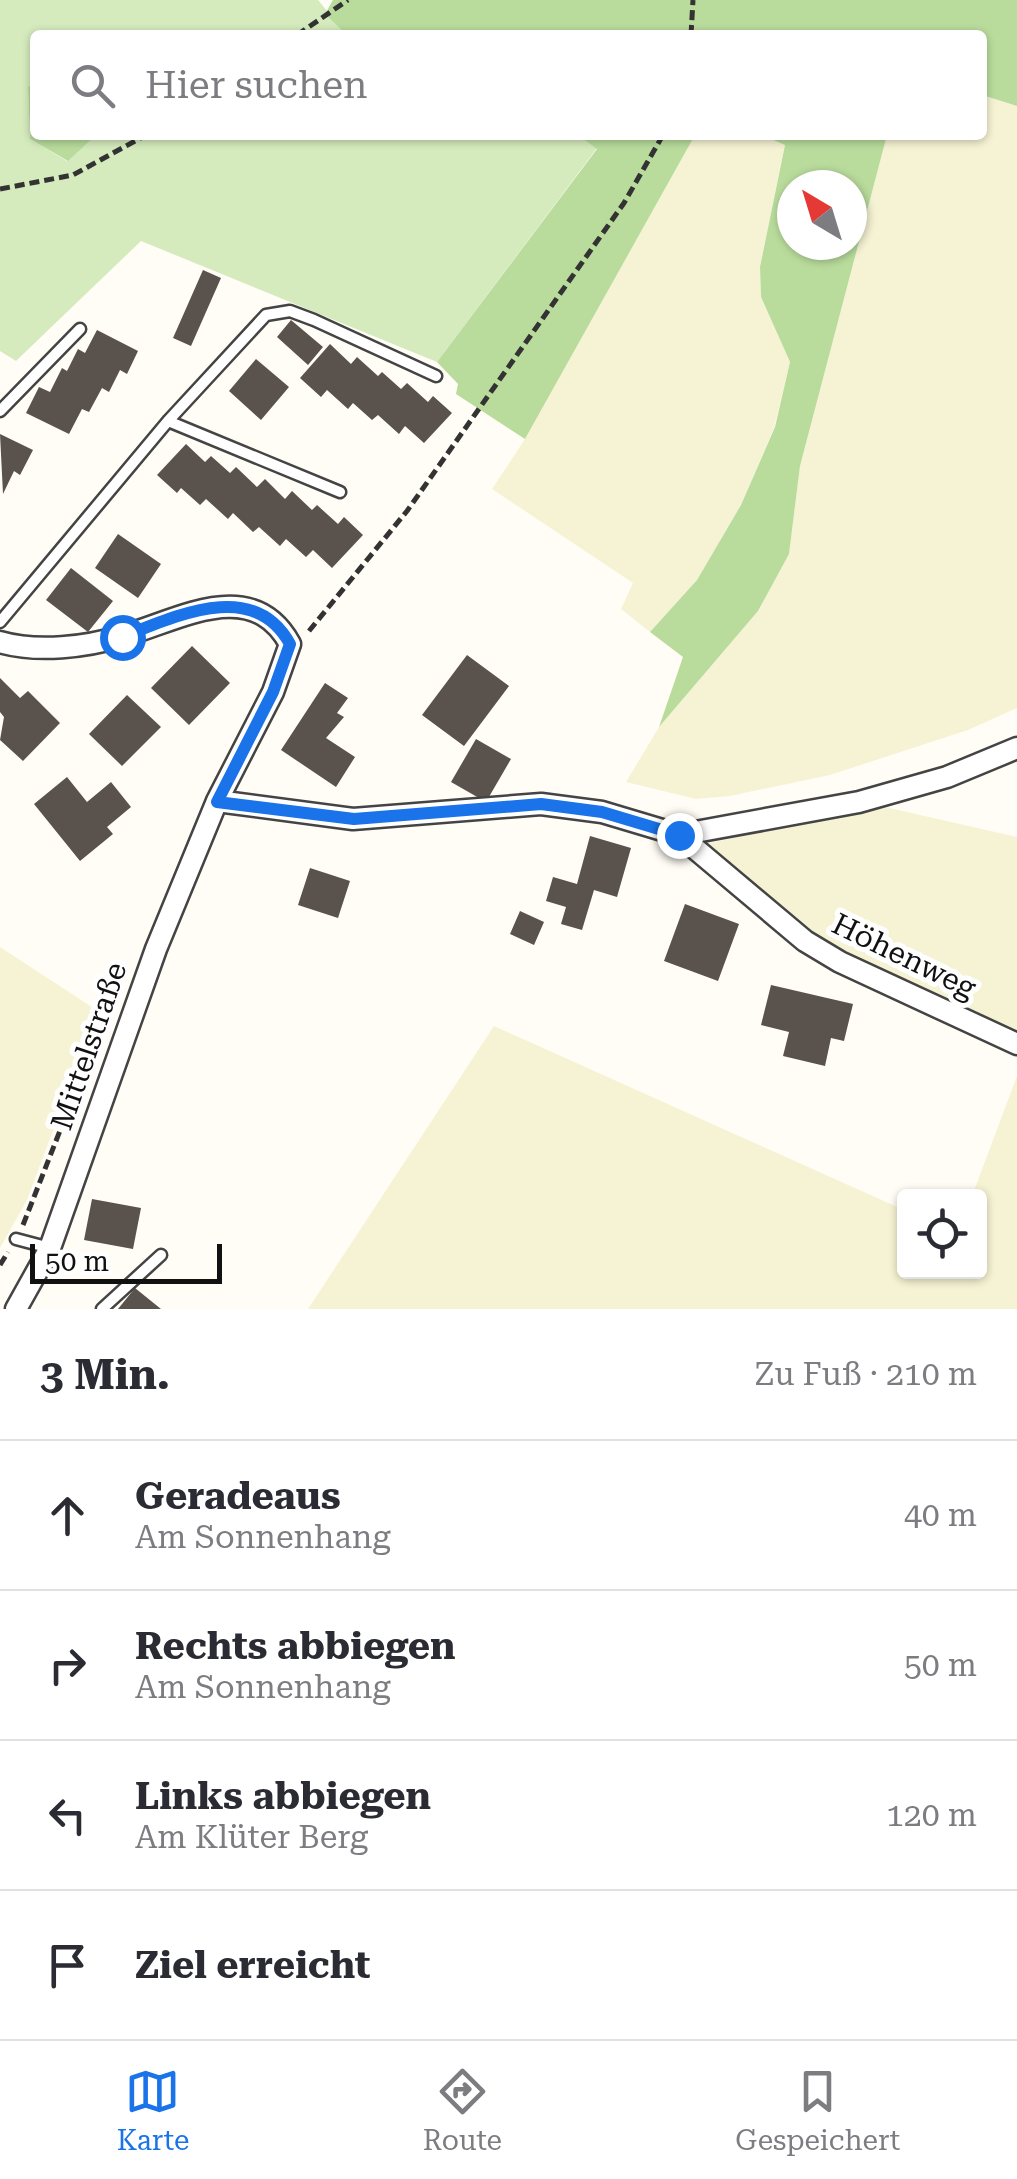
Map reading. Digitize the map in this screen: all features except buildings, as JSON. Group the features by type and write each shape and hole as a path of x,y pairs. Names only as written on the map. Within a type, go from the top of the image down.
{"street":[{"path":"0,642 47,648 122,637 210,607 245,607 279,624 290,644"},
{"name":"Mittelstraße","path":"16,1309 50,1248 156,949 217,802 273,692 290,644"},
{"path":"217,802 354,819 541,804 572,806 679,835 859,802 947,777 1017,748"},
{"name":"Höhenweg","path":"679,835 805,942 1017,1044"}],"lane":[{"path":"0,622 168,421 266,315 290,311 436,376"},
{"path":"0,411 80,329"},
{"path":"168,421 340,492"},
{"path":"16,1239 50,1248"},
{"path":"102,1309 162,1255"}],"path":[{"path":"304,30 348,0"},
{"path":"691,30 693,0"},
{"path":"0,189 73,175 137,140"},
{"path":"290,644 318,624 407,511 624,203 660,140"},
{"path":"0,1265 16,1239 118,985"}],"shaded area":[{"path":"987,97 1017,106 1017,708 968,730 830,775 730,796 696,799 626,782 659,727 758,611 789,554 800,466 854,260 867,260 867,211 886,140 987,140"},
{"path":"692,140 775,140 785,144 760,267 761,297 790,362 774,428 741,505 697,580 650,632 621,609 633,583 492,489 525,439"},
{"path":"885,807 1017,837 1017,1035 831,949 796,925 704,844"},
{"path":"0,947 98,1011 27,1200 0,1248"},
{"path":"494,1026 897,1207 897,1279 987,1279 987,1189 975,1189 1017,1076 1017,1309 308,1309"}],"green space":[{"path":"0,0 318,0 343,30 30,30 30,140 67,161 90,140 585,140 597,148 437,362 141,241 16,361 0,351"},
{"path":"333,0 1017,0 1017,106 987,97 987,30 342,30 325,14"},
{"path":"32,140 91,140 68,161"},
{"path":"585,140 692,140 525,439 456,394 458,384 437,362 597,149"},
{"path":"774,140 886,140 867,211 867,170 780,170 785,145"},
{"path":"777,184 777,260 854,260 800,466 789,554 758,611 659,727 683,657 650,632 697,580 741,505 775,427 790,362 761,297 760,267"}],"route":[{"path":"122,637 210,607 245,607 279,624 290,644 273,692 217,802 354,819 541,804 572,806 679,835"}]}
